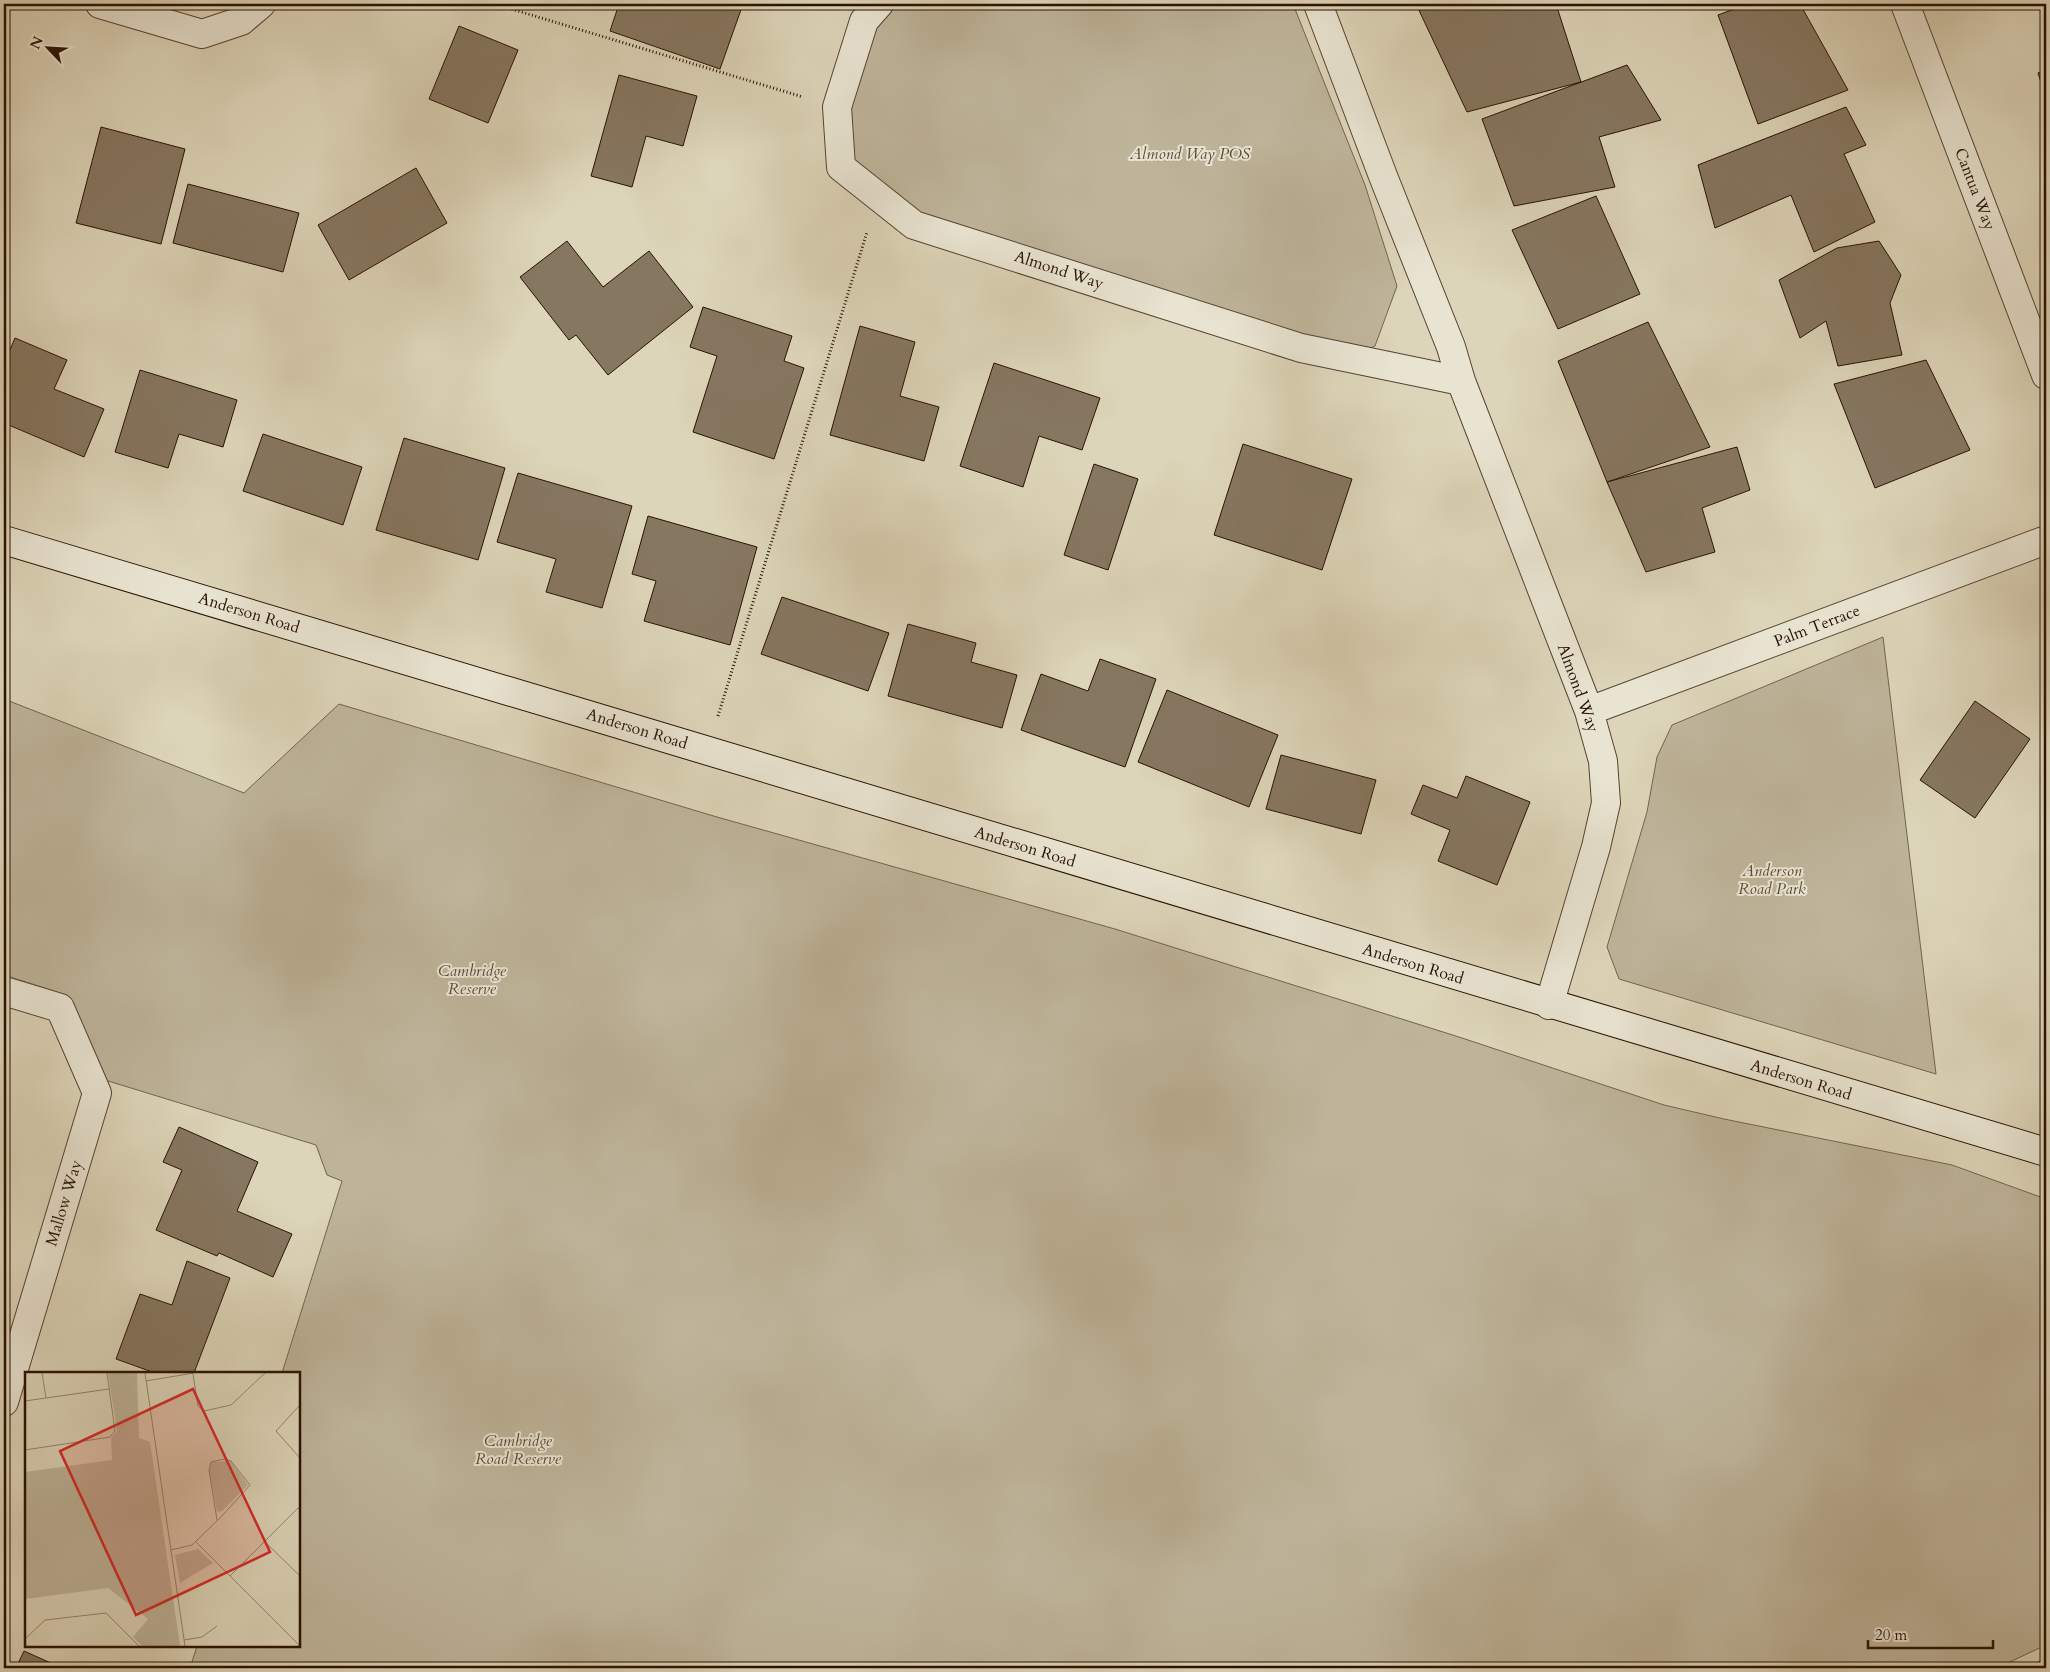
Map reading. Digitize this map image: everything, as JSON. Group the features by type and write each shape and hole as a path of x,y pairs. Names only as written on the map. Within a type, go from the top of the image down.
{"street":[{"path":"100,4 202,34 241,21 261,4"},
{"name":"Almond Way","path":"879,4 864,21 837,107 841,167 914,224 1301,348 1461,381"},
{"name":"Almond Way","path":"1318,4 1383,176 1451,347 1461,381 1588,711 1603,761 1606,803 1596,847 1549,1005"},
{"name":"Cantua Way","path":"1905,4 2046,375"},
{"name":"Anderson Road","path":"4,540 482,682 1549,1005 2046,1152"},
{"name":"Palm Terrace","path":"1588,711 2046,540"},
{"name":"Mallow Way","path":"4,991 60,1008 98,1093 4,1402"}],"path":[{"path":"495,4 837,107"},
{"path":"716,720 878,196"}],"green space":[{"name":"Almond Way POS","path":"879,4 1293,4 1365,185 1397,286 1375,346 1348,358 914,225 841,167 864,21"},
{"name":"Anderson Road Park","path":"1883,637 1936,1074 1619,979 1607,947 1647,812 1657,757 1672,725"},
{"name":"Cambridge Reserve","path":"4,699 244,793 339,704 717,817 1115,929 1459,1037 1664,1105 1952,1165 2046,1199 2046,1645 1997,1668 190,1668 197,1647 300,1647 300,1372 282,1372 342,1181 327,1175 316,1145 105,1080 67,995 4,975"}],"building":[{"path":"619,4 743,4 720,69 610,31"},
{"path":"1416,4 1556,4 1581,82 1467,112"},
{"path":"1748,4 1800,4 1848,90 1758,124 1718,15"},
{"path":"459,26 518,50 488,123 429,99"},
{"path":"1627,65 1661,120 1599,137 1615,187 1514,206 1482,119"},
{"path":"2046,70 2046,99 2038,73"},
{"path":"619,75 697,96 683,146 646,136 632,187 591,176"},
{"path":"1846,107 1866,145 1844,154 1875,222 1814,252 1791,195 1715,228 1698,165"},
{"path":"101,127 185,149 161,244 76,223"},
{"path":"416,168 447,223 349,280 318,225"},
{"path":"188,184 299,213 283,272 173,243"},
{"path":"1596,196 1640,294 1558,329 1512,230"},
{"path":"567,241 603,287 649,251 693,307 608,375 576,335 569,340 520,277"},
{"path":"1879,241 1901,275 1890,303 1902,355 1838,366 1826,321 1800,338 1779,280 1837,248"},
{"path":"703,307 792,336 784,361 804,368 774,459 693,432 717,356 690,347"},
{"path":"1648,322 1710,447 1607,482 1558,361"},
{"path":"860,326 915,342 900,396 939,407 924,461 830,435"},
{"path":"15,338 67,360 54,389 104,409 84,457 4,423 4,364"},
{"path":"1926,360 1970,450 1875,488 1834,384"},
{"path":"994,363 1100,398 1082,450 1039,436 1023,487 960,466"},
{"path":"140,370 237,400 223,447 179,434 168,468 115,452"},
{"path":"263,434 362,467 343,525 243,491"},
{"path":"404,438 505,468 478,560 376,530"},
{"path":"1243,444 1352,479 1322,570 1214,535"},
{"path":"1737,447 1750,490 1702,508 1715,552 1646,572 1607,482"},
{"path":"1094,464 1138,479 1108,570 1064,555"},
{"path":"518,473 632,506 602,608 546,592 556,559 497,542"},
{"path":"648,516 757,547 730,645 644,621 656,581 632,574"},
{"path":"782,597 889,633 868,691 761,654"},
{"path":"908,624 976,643 971,662 1017,675 1002,728 888,696"},
{"path":"1100,659 1156,679 1125,767 1021,730 1041,674 1088,691"},
{"path":"1167,690 1278,735 1249,807 1138,762"},
{"path":"1975,701 2030,739 1975,818 1920,780"},
{"path":"1281,755 1376,780 1361,834 1266,809"},
{"path":"1466,776 1530,802 1497,885 1438,861 1450,830 1411,814 1423,785 1457,798"},
{"path":"179,1127 258,1162 237,1211 292,1234 273,1277 219,1253 217,1256 156,1230 182,1170 163,1162"},
{"path":"187,1261 230,1278 194,1372 152,1372 116,1359 140,1294 172,1305"},
{"path":"24,1651 62,1668 16,1668"},
{"path":"2043,1660 2046,1668 2026,1668"}],"park label":[{"name":"Cambridge Road Reserve","path":"518,1450"}]}
